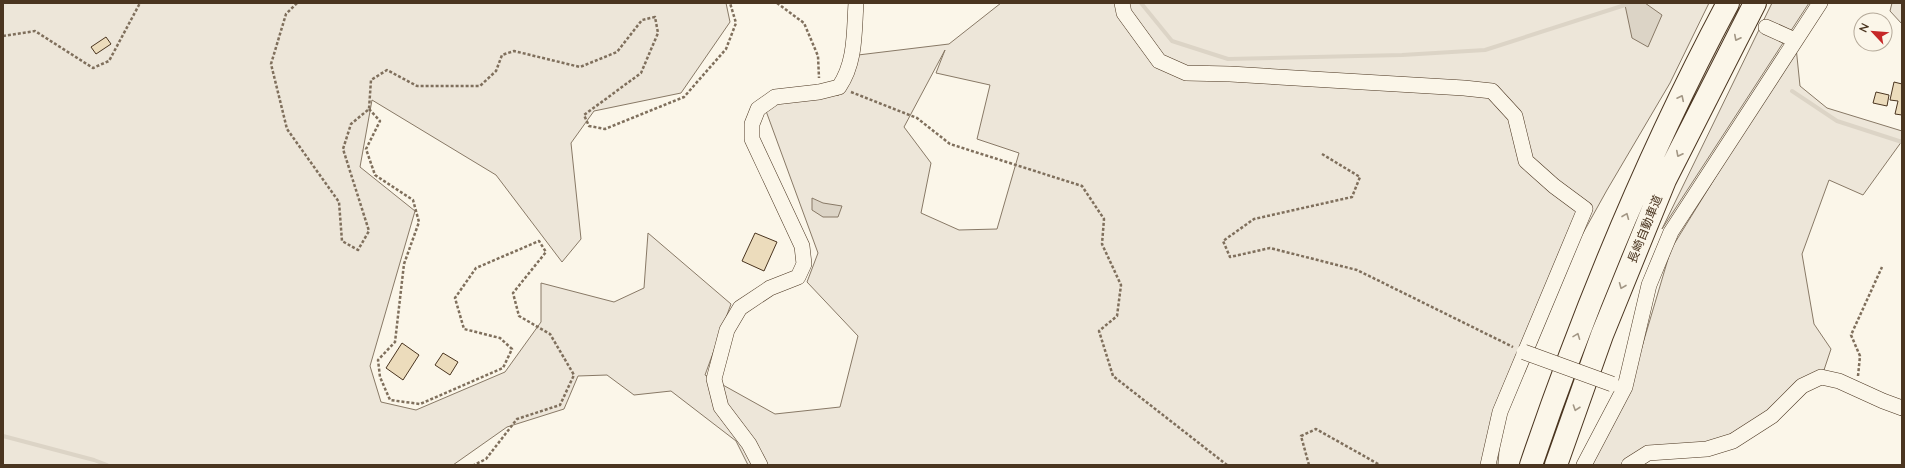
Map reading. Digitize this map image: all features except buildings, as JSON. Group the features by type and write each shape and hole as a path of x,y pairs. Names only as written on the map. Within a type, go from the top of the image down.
{"highway":[{"name":"長崎自動車道","path":"1531,465 1558,387 1640,182 1728,3"},
{"name":"長崎自動車道","path":"1556,465 1602,335 1665,180 1755,3"}],"street":[{"path":"760,465 748,444 721,406 714,379 727,330 740,308 770,288 798,277 804,264 802,246 752,140 752,124 758,109 775,97 819,92 839,87 846,77 852,58 856,3"},
{"path":"1122,3 1124,12 1159,61 1186,73 1230,74 1464,88 1492,92 1515,116 1526,161 1554,186 1585,209 1500,412 1488,465"},
{"path":"1584,465 1618,385 1649,285 1671,232 1820,3"},
{"path":"1766,27 1795,40"},
{"path":"1524,352 1618,385"},
{"path":"1629,465 1648,453 1707,449 1733,440 1772,416 1802,386 1821,377 1839,381 1902,408"}],"path":[{"path":"3,36 35,31 93,68 109,61 140,3"},
{"path":"298,3 286,14 271,64 287,128 339,202 342,241 358,250 369,231 343,149 351,124 369,109 371,80 387,70 417,86 480,86 496,71 502,55 514,51 580,67 617,52 642,20 656,16 658,33 641,73 584,115 589,126 605,129 684,97 726,49 736,23 730,3"},
{"path":"777,3 804,23 818,56 819,92"},
{"path":"839,87 917,118 950,144 1082,186 1104,219 1102,244 1121,285 1117,316 1099,331 1113,376 1227,465"},
{"path":"369,109 380,121 366,149 376,175 413,200 419,222 404,264 395,342 378,360 380,377 390,400 420,404 503,368 512,349 500,338 464,329 455,298 476,268 539,241 546,252 513,293 519,316 550,334 574,375 560,405 517,419 486,459 474,465"},
{"path":"1322,154 1360,177 1352,197 1254,219 1223,241 1230,257 1270,248 1357,270 1524,352"},
{"path":"1856,388 1860,356 1851,335 1882,267"},
{"path":"1309,465 1301,436 1316,430 1380,465"}],"shaded area":[{"path":"3,3 726,3 730,22 681,93 594,111 571,143 581,239 562,262 496,175 372,100 360,167 415,211 370,366 381,402 416,410 505,372 541,322 541,283 614,302 644,288 648,233 731,304 705,375 775,414 840,407 858,336 807,282 818,253 762,100 839,95 858,55 949,44 1001,3 1709,3 1670,83 1607,190 1518,350 1502,406 1498,465 748,465 736,441 671,391 634,395 607,375 578,376 564,409 507,427 453,465 3,465","holes":["945,50 936,73 990,85 977,139 1019,153 997,229 959,230 921,213 931,163 904,127"]},
{"path":"1627,3 1645,3 1662,15 1648,47 1632,38 1625,5"},
{"path":"1772,3 1809,3 1662,229"},
{"path":"1892,3 1902,3 1902,24 1893,14 1893,12 1890,11"},
{"path":"1796,47 1800,86 1827,108 1902,131 1902,141 1863,195 1829,180 1802,254 1814,324 1831,349 1823,373 1767,415 1709,445 1651,457 1640,465 1592,465 1630,387 1671,249"},
{"path":"812,198 823,203 842,206 838,217 823,217 812,210"}],"waterway":[{"path":"1141,3 1172,41 1228,59 1402,55 1485,50 1625,5"},
{"path":"1792,91 1837,121 1902,142"},
{"path":"3,436 94,460 107,465"}]}
